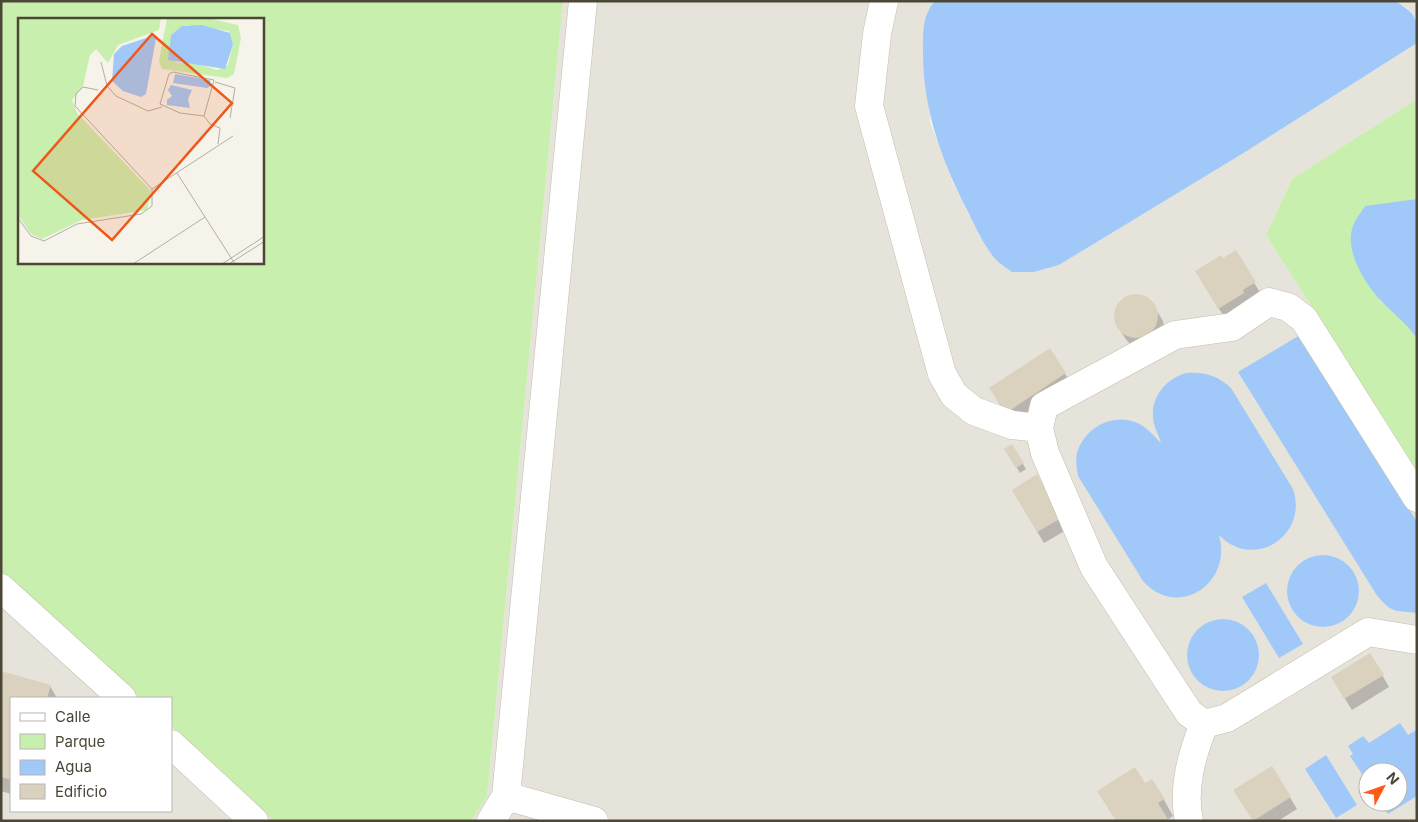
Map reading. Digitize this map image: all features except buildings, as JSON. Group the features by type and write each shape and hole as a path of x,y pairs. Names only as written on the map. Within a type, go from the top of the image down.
{"street":[{"path":"491,821 506,796 583,1"},
{"path":"884,1 877,34 868,106 942,374 954,395 974,411 1012,425 1039,428"},
{"path":"1204,724 1189,713 1094,567 1045,453 1039,428 1044,406 1175,335 1232,327 1269,302 1288,307 1304,319 1417,498"},
{"path":"1,588 121,697"},
{"path":"1204,724 1227,718 1368,632 1417,640"},
{"path":"1188,821 1185,804 1193,752 1204,724"},
{"path":"172,745 254,821"},
{"path":"506,796 594,821"}],"shaded area":[{"path":"563,1 935,1 932,4 930,122 953,183 980,237 1034,272 1059,265 1242,154 1417,43 1417,99 1292,179 1266,235 1417,471 1417,821 471,821 487,797"},
{"path":"1396,1 1417,1 1417,20 1408,9"},
{"path":"1,571 139,697 10,697 10,812 172,812 172,727 274,821 1,821"}],"green space":[{"path":"1,1 563,1 487,797 471,821 274,821 172,727 172,697 139,697 1,571"},
{"path":"1417,99 1417,199 1402,202 1379,300 1406,324 1417,339 1417,471 1266,235 1292,179"}],"water":[{"path":"935,1 1395,1 1408,10 1415,18 1417,43 1242,154 1059,265 1034,272 1012,272 994,258 981,238 948,170 934,130 923,69 923,42 926,17"},
{"path":"1417,199 1417,339 1404,323 1380,300 1362,275 1353,255 1351,235 1354,223 1365,206"},
{"path":"1300,335 1417,522 1417,613 1394,610 1386,605 1376,594 1238,372"},
{"path":"1187,373 1200,373 1211,376 1221,380 1231,388 1293,489 1296,506 1293,521 1286,534 1275,543 1262,549 1247,550 1233,545 1219,535 1221,553 1218,568 1210,581 1199,591 1186,597 1171,597 1157,592 1143,581 1078,476 1076,459 1080,444 1092,430 1099,425 1116,420 1135,422 1143,426 1161,443 1153,420 1155,402 1167,383"},
{"path":"1323,555 1337,558 1349,565 1356,577 1359,591 1356,605 1349,617 1337,624 1323,627 1309,624 1297,617 1290,605 1287,591 1290,577 1297,565 1309,558"},
{"path":"1266,583 1303,644 1279,658 1242,597"},
{"path":"1223,619 1237,622 1249,629 1256,641 1259,655 1256,669 1249,681 1237,688 1223,691 1209,688 1197,681 1190,669 1187,655 1190,641 1197,629 1209,622"},
{"path":"1400,723 1408,735 1417,731 1417,796 1408,802 1408,762 1358,762 1358,768 1350,756 1353,754 1348,746 1363,736 1369,743"},
{"path":"1326,755 1357,805 1336,818 1305,769"}]}
